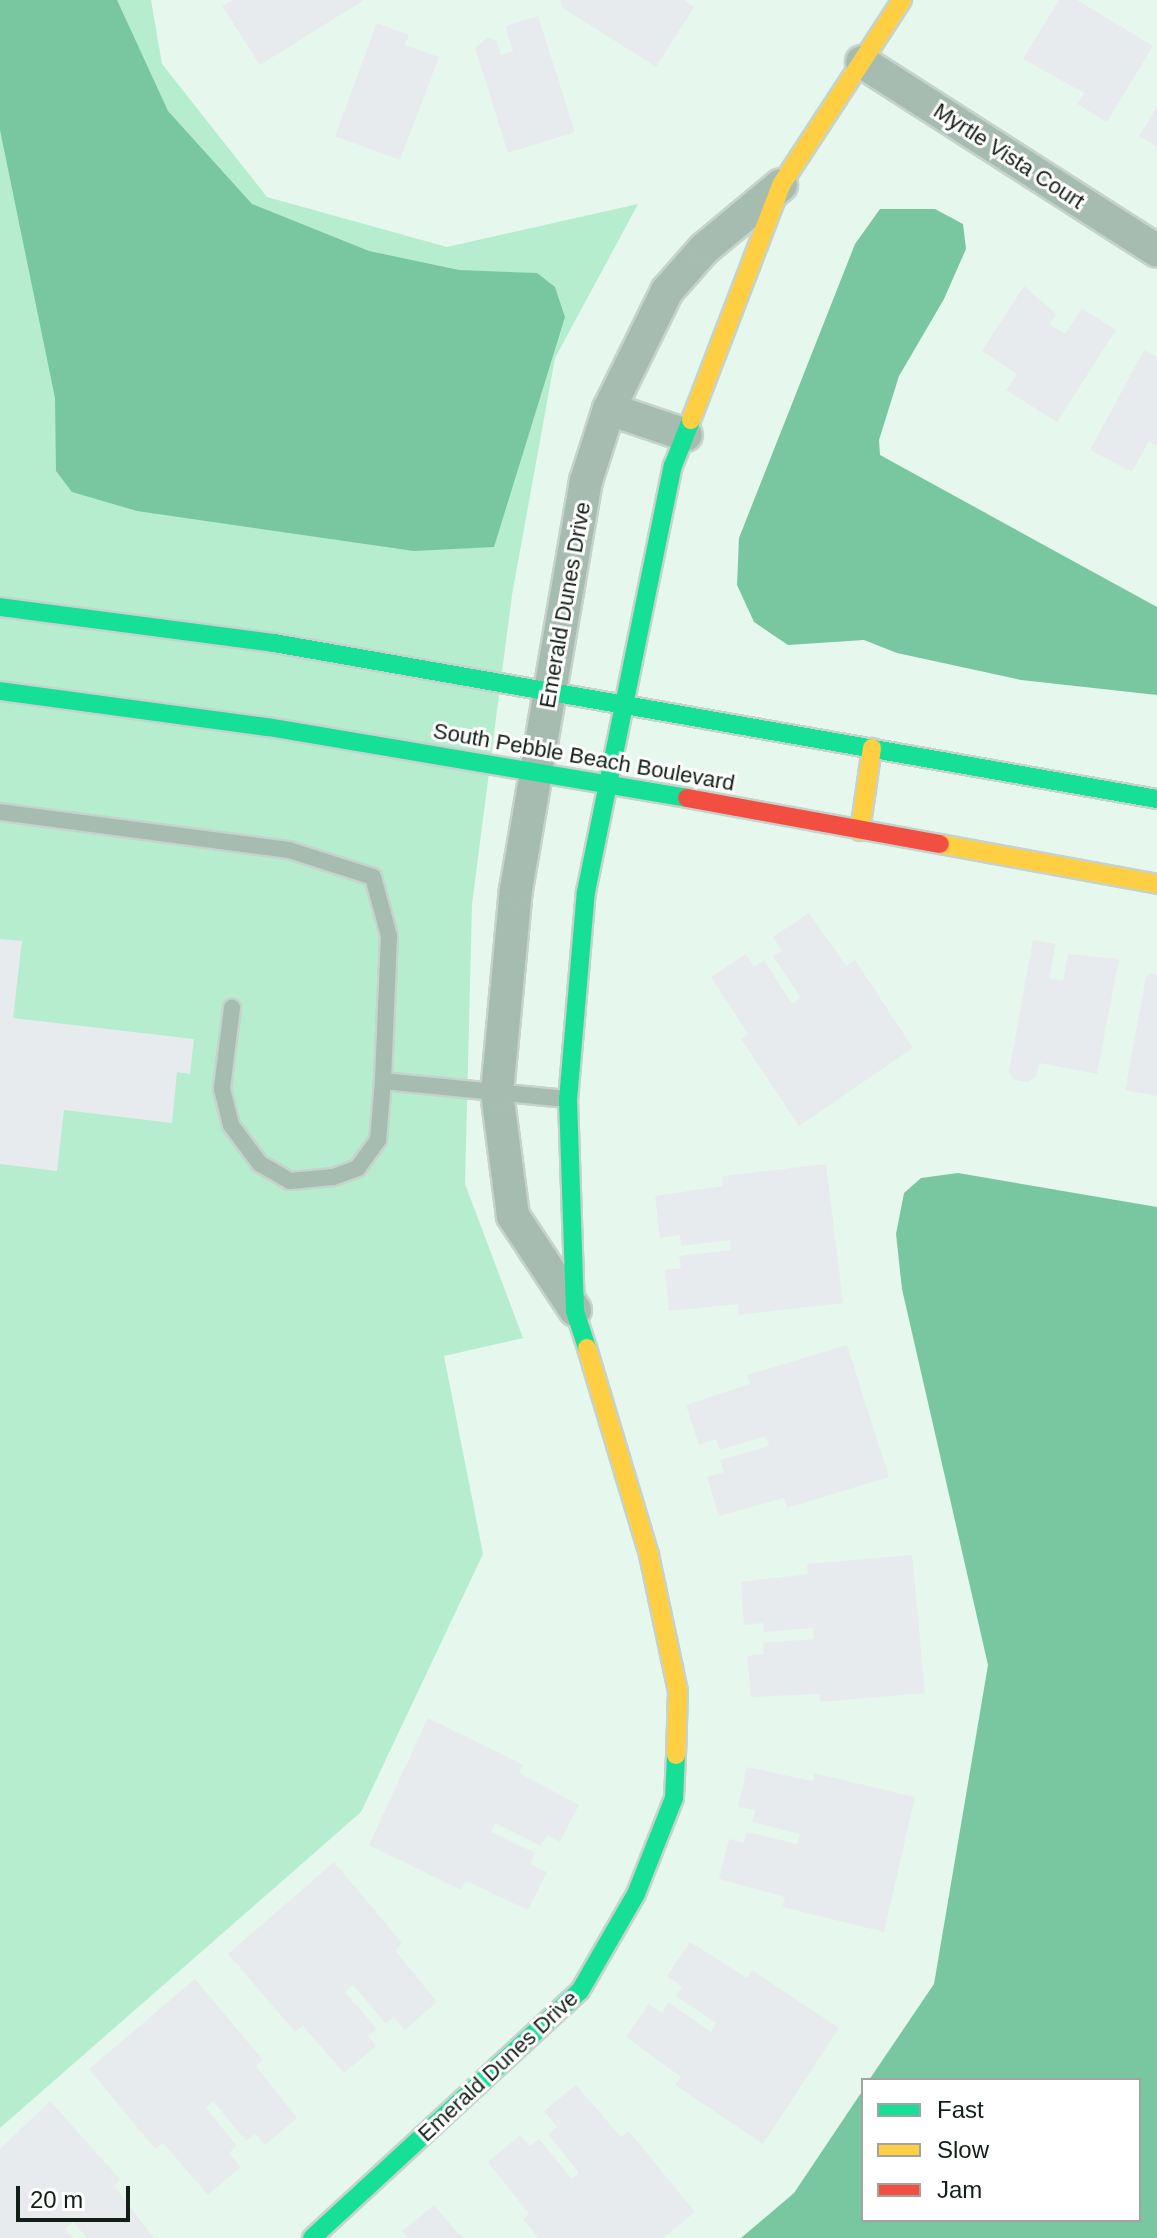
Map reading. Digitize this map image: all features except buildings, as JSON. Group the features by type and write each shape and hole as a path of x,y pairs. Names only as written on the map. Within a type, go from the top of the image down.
{"street":[{"name":"Emerald Dunes Drive","path":"575,1310 576,1212 568,1100 586,892 663,507 686,435 781,185 902,0"},
{"name":"Myrtle Vista Court","path":"862,62 1157,251"},
{"name":"Emerald Dunes Drive","path":"312,2238 580,1991 636,1894 674,1798 678,1692 649,1555 575,1310 513,1216 497,1093 516,890 586,481 609,409 667,291 704,249 781,185"},
{"path":"609,409 686,435"},
{"path":"0,607 261,641 1157,799"},
{"name":"South Pebble Beach Boulevard","path":"0,691 268,727 608,784 1157,884"},
{"path":"860,831 872,748"}],"lane":[{"path":"0,812 289,850 373,877 389,936 383,1081 378,1140 358,1168 333,1177 290,1181 260,1164 231,1125 222,1088 232,1008"},
{"path":"383,1081 568,1100"}],"shaded area":[{"path":"0,0 151,0 162,64 267,197 447,247 638,204 555,358 512,595 472,904 465,1184 523,1338 444,1356 483,1554 361,1812 0,2128"},
{"path":"0,0 117,0 168,111 252,204 369,251 459,270 537,273 555,287 565,317 494,547 414,551 137,511 72,492 56,471 55,398 0,130"},
{"path":"880,209 935,209 963,224 966,249 944,299 899,376 879,440 880,455 1157,607 1157,695 1021,680 897,653 864,640 788,645 754,622 737,585 739,538 855,244"},
{"path":"958,1173 1157,1207 1157,2238 741,2238 794,2193 861,2093 861,2222 1141,2222 1141,2078 870,2078 934,1984 988,1665 902,1289 896,1234 904,1193 921,1178"}],"traffic: fast":[{"path":"587,1348 575,1310 568,1100 586,892 673,466 691,420"},
{"path":"0,607 274,643 1157,799"},
{"path":"0,691 268,727 687,798"},
{"path":"312,2238 580,1991 636,1894 674,1798 676,1755"}],"traffic: slow":[{"path":"691,420 781,185 902,0"},
{"path":"860,831 872,748"},
{"path":"940,844 1157,884"},
{"path":"587,1348 649,1555 678,1692 676,1755"}],"traffic: jam":[{"path":"687,798 940,844"}]}
